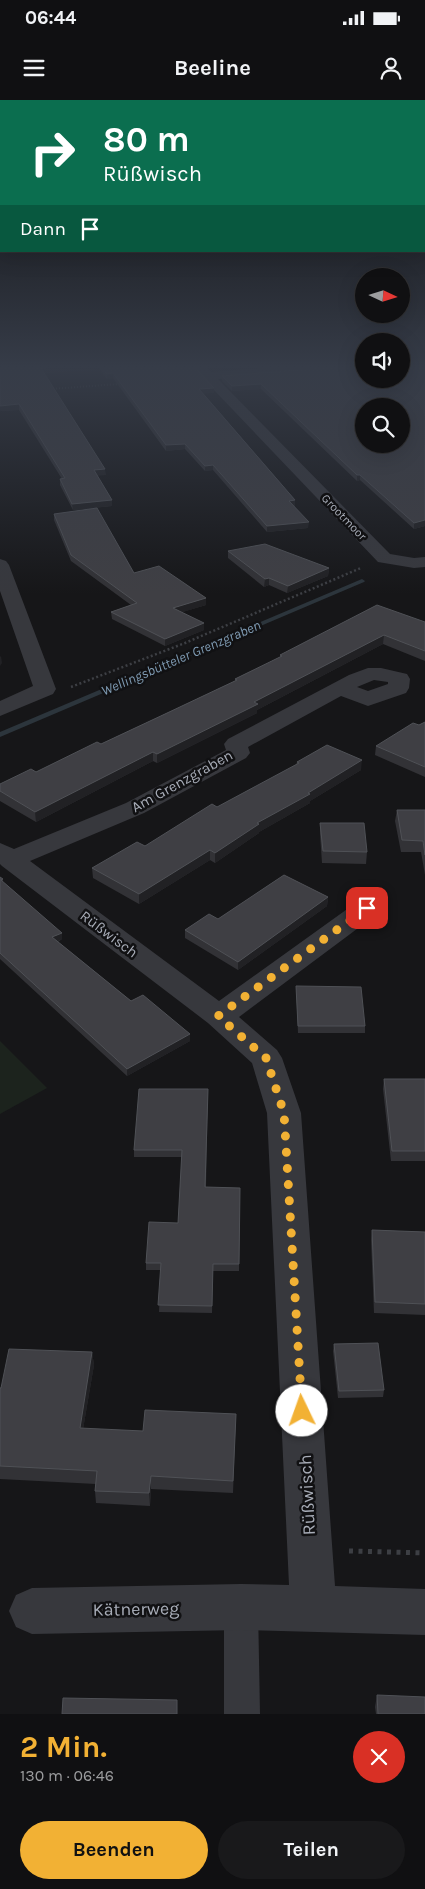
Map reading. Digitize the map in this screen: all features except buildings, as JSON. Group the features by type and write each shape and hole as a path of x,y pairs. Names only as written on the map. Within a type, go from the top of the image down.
{"street":[{"name":"Grootmoor","path":"274,443 384,558"},
{"path":"384,558 425,562"},
{"path":"0,565 45,689 0,709"},
{"name":"Am Grenzgraben","path":"5,855 135,808 238,753 236,744 340,688"},
{"name":"Rüßwisch","path":"5,855 218,1016 266,1058 284,1113 313,1608"},
{"path":"218,1016 367,908"},
{"name":"Kätnerweg","path":"32,1611 241,1607 425,1612"}],"lane":[{"path":"241,1607 242,1714"}],"path":[{"path":"45,689 73,687 185,643 384,558"},
{"path":"311,1550 425,1553"}],"shaded area":[{"path":"0,1041 47,1088 0,1114"}],"waterway":[{"name":"Wellingsbütteler Grenzgraben","path":"0,735 362,581"}],"route":[{"path":"302,1411 284,1113 266,1058 218,1016 367,908"}]}
